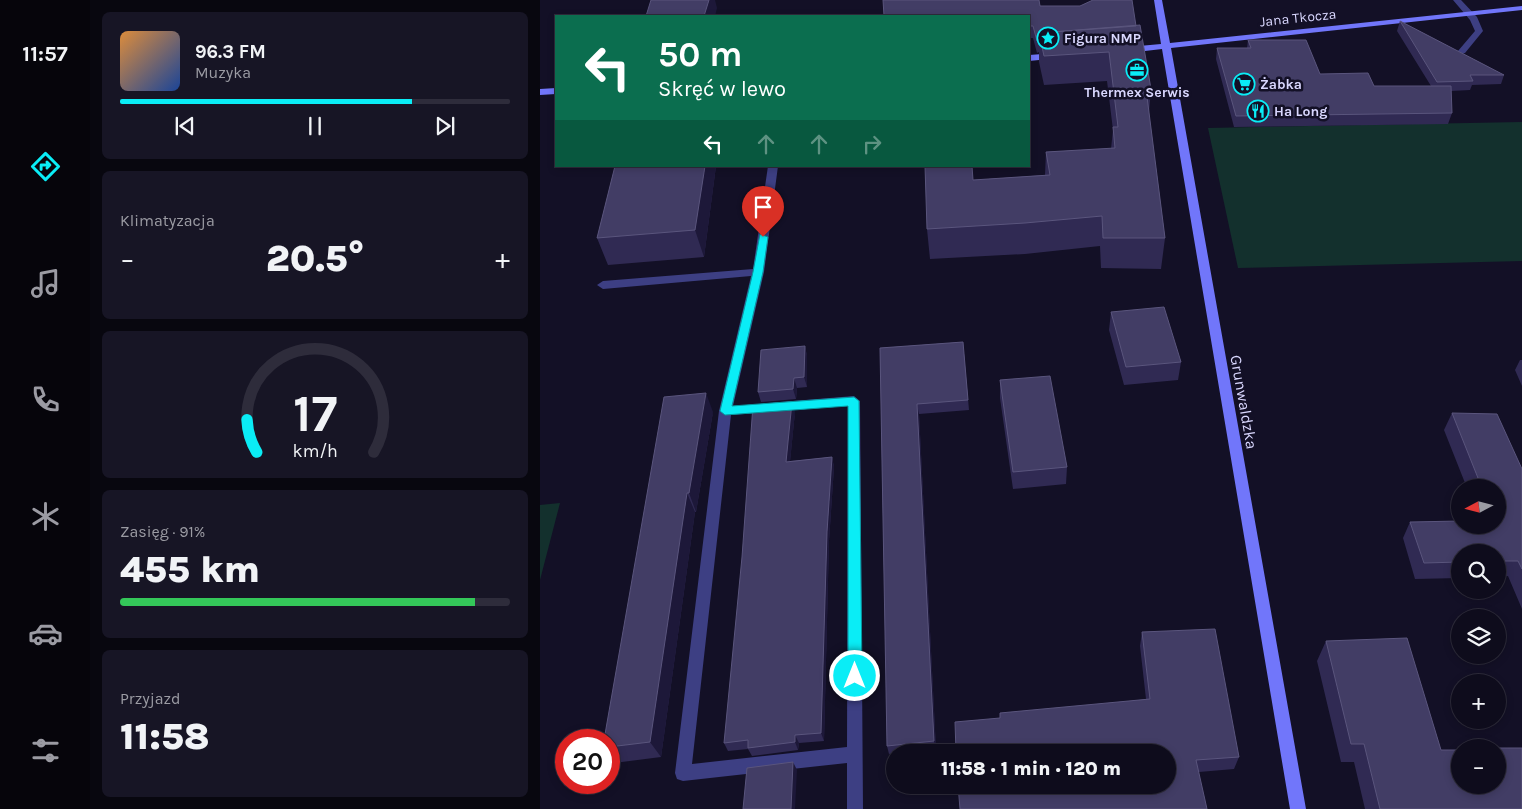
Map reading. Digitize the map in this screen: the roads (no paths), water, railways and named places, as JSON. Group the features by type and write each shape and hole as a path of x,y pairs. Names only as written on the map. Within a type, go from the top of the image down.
{"street":[{"name":"Grunwaldzka","path":"1158,0 1298,809"},
{"name":"Jana Tkocza","path":"1114,51 1522,8"},
{"path":"1030,58 1068,55"},
{"path":"540,92 555,91"}],"lane":[{"path":"1457,0 1474,19 1479,31 1462,51"},
{"path":"773,167 758,272 725,411 683,773 855,754"},
{"path":"603,285 758,272"},
{"path":"725,411 854,401 855,809"}],"place":[{"name":"Figura NMP","path":"1048,38"},
{"name":"Thermex Serwis","path":"1137,70"},
{"name":"Żabka","path":"1244,84"},
{"name":"Ha Long","path":"1258,111"}]}
